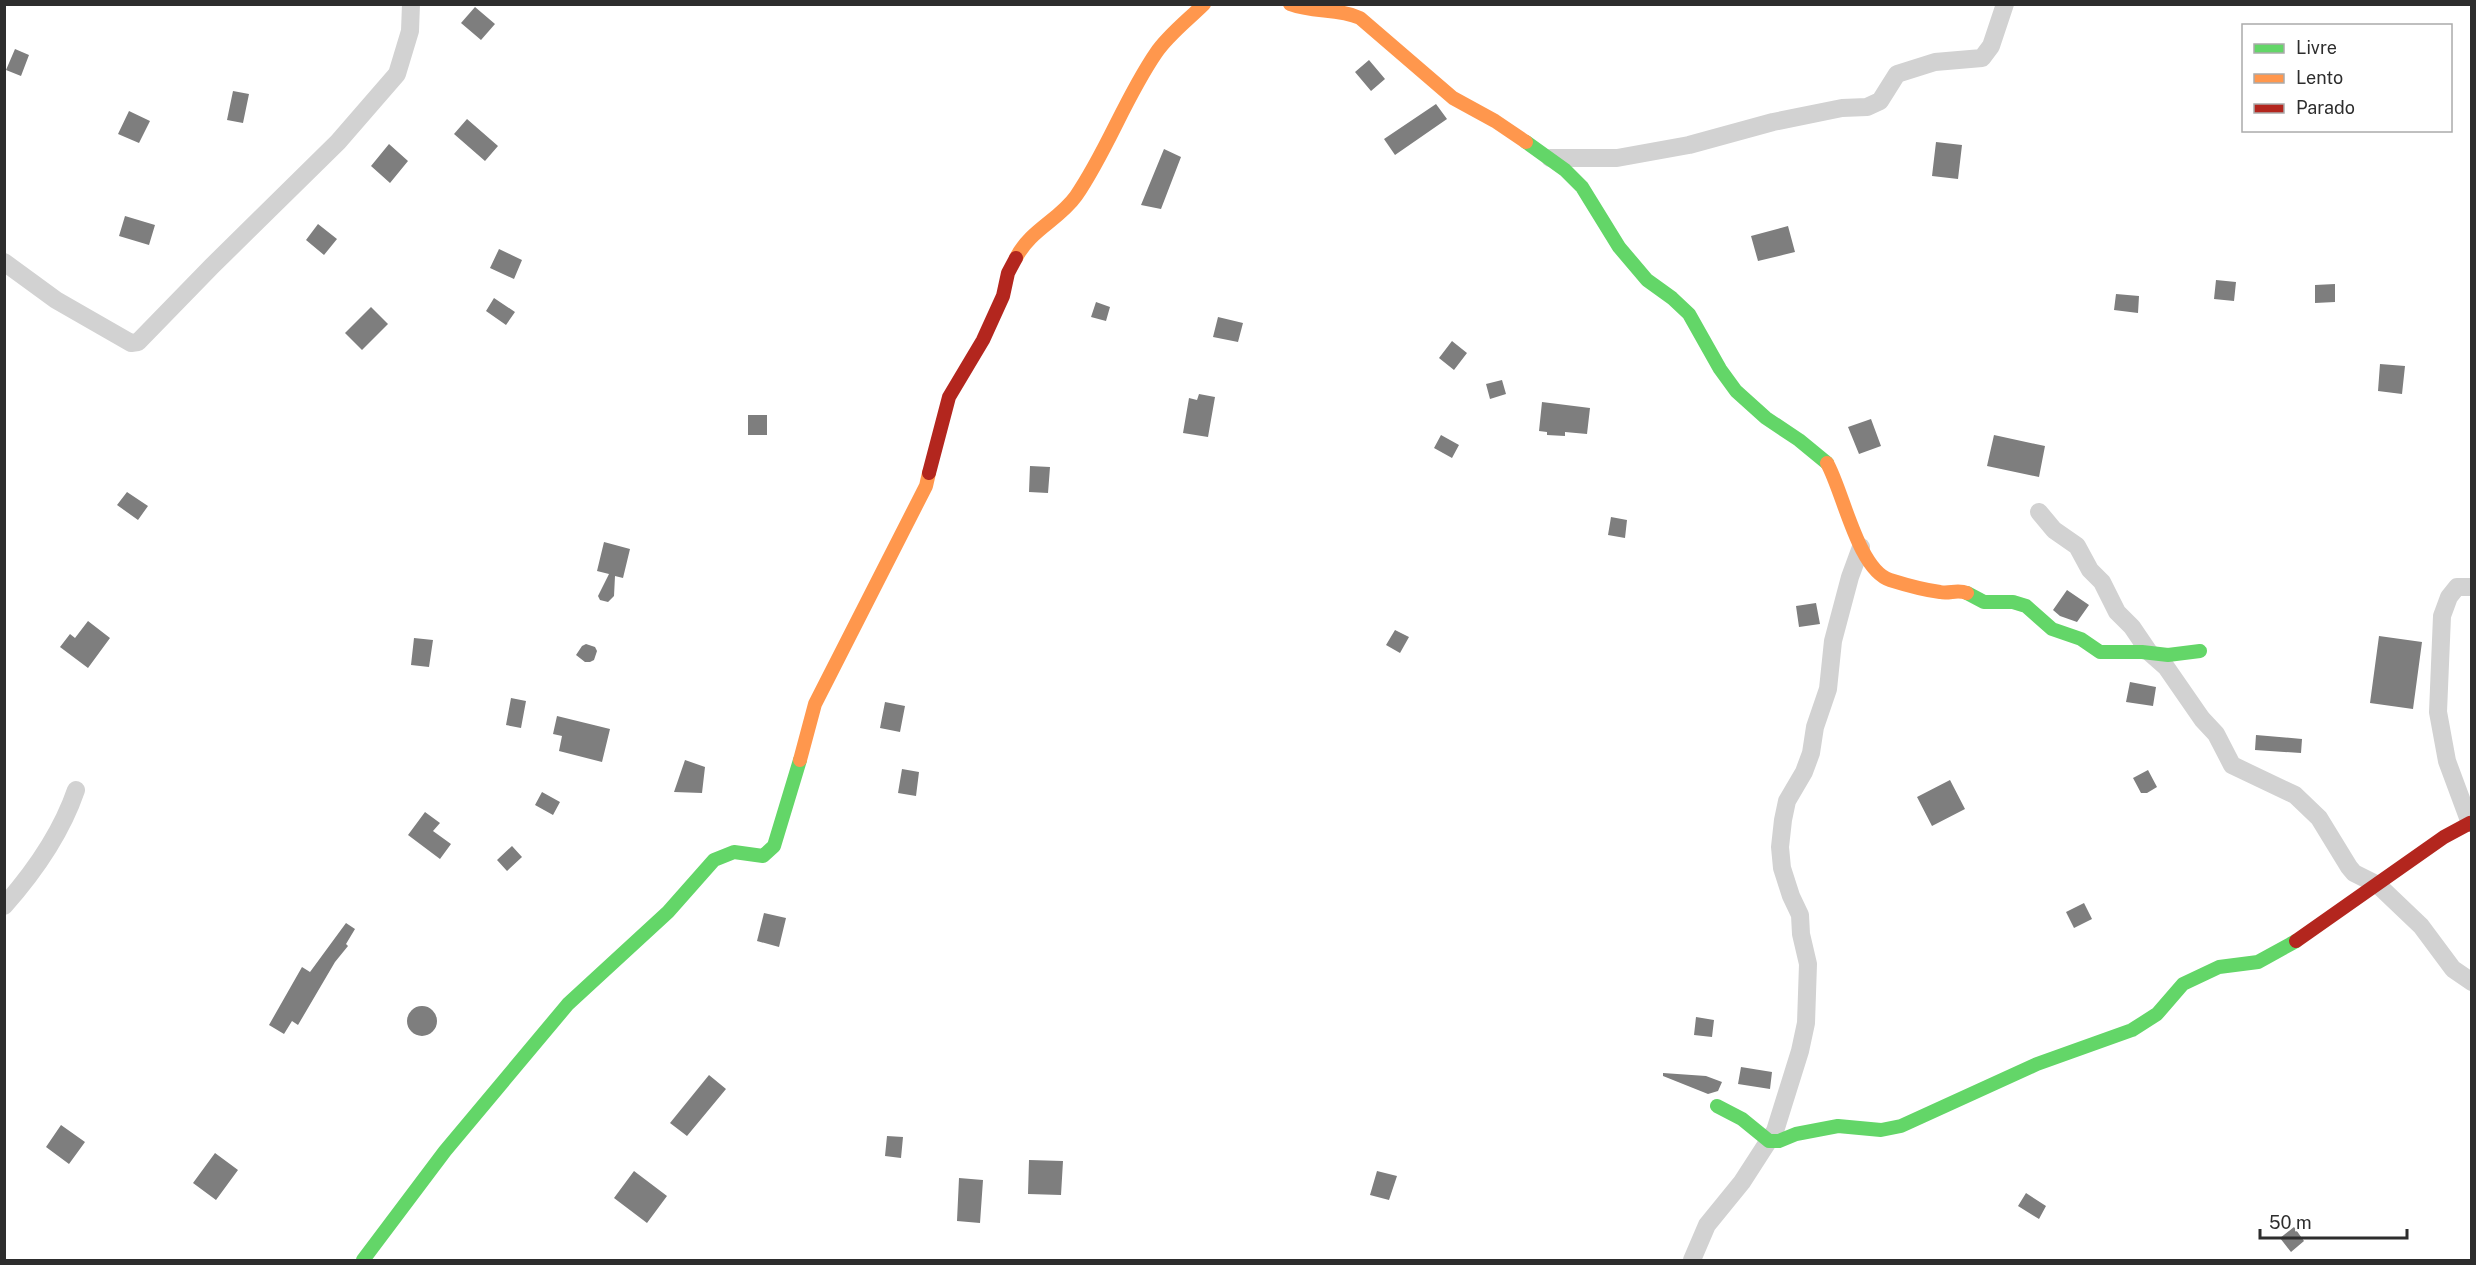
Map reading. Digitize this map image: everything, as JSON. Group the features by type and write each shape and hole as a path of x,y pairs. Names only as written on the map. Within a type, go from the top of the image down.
{"street":[{"path":"4,262 56,300 131,343 138,342 338,142 397,75 410,31 411,4"},
{"path":"363,1260 446,1151 568,1004 668,912 714,860 734,852 763,855 774,846 786,812 815,704 926,486 946,407 993,319 1013,263 1028,239 1074,199 1093,169 1119,115 1157,51 1204,4"},
{"path":"1290,4 1308,11 1353,14 1454,98 1495,121 1550,158 1582,187 1619,247 1647,280 1684,307 1736,391 1766,418 1800,440 1827,463 1862,548 1873,568 1887,579 1943,593 1965,591 1984,602 2013,602 2026,606 2052,629 2081,639 2100,652 2149,652 2168,655 2200,651"},
{"path":"1550,158 1617,158 1689,145 1773,122 1842,108 1868,108 1880,101 1897,74 1935,62 1982,58 1991,46 2006,4"},
{"path":"2039,512 2054,530 2077,546 2090,570 2102,582 2117,612 2132,627 2149,652 2166,667 2202,719 2216,734 2232,765 2295,795 2319,818 2354,873 2378,885 2421,926 2453,969 2472,982"},
{"path":"1692,1260 1707,1225 1742,1182 1775,1131 1800,1051 1806,1023 1808,963 1801,934 1800,915 1782,868 1780,847 1783,820 1787,801 1804,772 1811,753 1815,727 1828,689 1833,641 1850,577 1862,548"},
{"path":"1717,1106 1742,1119 1769,1141 1779,1141 1796,1134 1838,1126 1890,1130 2037,1064 2122,1035 2149,1021 2182,984 2219,967 2258,962 2306,934 2444,837 2471,824 2447,761 2438,712 2442,616 2449,597 2457,587 2472,587"},
{"path":"4,906 30,877 66,819 76,790"}],"building":[{"path":"475,7 495,24 481,40 461,23"},
{"path":"15,49 29,55 21,76 6,70"},
{"path":"1369,60 1385,79 1371,91 1355,72"},
{"path":"233,91 249,94 243,123 227,120"},
{"path":"1436,104 1447,119 1395,155 1384,139"},
{"path":"129,111 150,121 139,143 118,134"},
{"path":"467,119 498,146 485,161 454,134"},
{"path":"1936,142 1962,145 1958,179 1932,176"},
{"path":"389,144 408,161 390,183 371,166"},
{"path":"1164,149 1181,157 1161,209 1141,205"},
{"path":"125,216 155,225 149,245 119,236"},
{"path":"318,224 337,239 324,255 306,240"},
{"path":"1788,226 1795,252 1758,261 1751,236"},
{"path":"499,249 522,260 514,279 490,268"},
{"path":"2216,280 2236,282 2234,301 2214,299"},
{"path":"2335,284 2335,302 2315,303 2315,285"},
{"path":"2116,294 2139,296 2138,313 2114,310"},
{"path":"494,298 515,312 506,325 486,311"},
{"path":"1096,302 1110,307 1106,321 1091,317"},
{"path":"371,307 388,324 362,350 345,333"},
{"path":"1218,317 1243,323 1238,342 1213,337"},
{"path":"1452,341 1467,353 1454,370 1439,358"},
{"path":"2380,364 2405,366 2402,394 2378,391"},
{"path":"1502,380 1506,394 1490,399 1486,384"},
{"path":"1199,394 1215,397 1208,437 1183,433 1189,398 1197,400"},
{"path":"1542,402 1590,408 1587,434 1565,432 1565,436 1547,435 1547,432 1539,431"},
{"path":"748,415 767,415 767,435 748,435"},
{"path":"1871,419 1881,446 1859,454 1848,427"},
{"path":"1441,435 1459,445 1452,458 1434,448"},
{"path":"1994,435 2045,446 2039,477 1987,466"},
{"path":"1030,466 1050,467 1048,493 1029,492"},
{"path":"127,492 148,506 138,520 117,505"},
{"path":"1611,517 1627,520 1625,538 1608,535"},
{"path":"604,542 630,549 623,578 615,576 614,596 608,602 600,600 598,596 609,574 597,571"},
{"path":"2067,590 2089,605 2077,622 2060,616 2053,610"},
{"path":"1816,603 1820,624 1799,627 1796,606"},
{"path":"88,621 110,638 88,668 60,647 70,634 75,638"},
{"path":"1395,630 1409,637 1400,653 1386,645"},
{"path":"2379,636 2422,642 2413,709 2370,703"},
{"path":"414,638 433,640 429,667 411,665"},
{"path":"586,644 595,647 597,651 594,660 590,662 585,662 576,655"},
{"path":"2130,682 2156,687 2153,706 2126,702"},
{"path":"511,698 526,701 521,728 506,725"},
{"path":"885,702 905,706 900,732 880,728"},
{"path":"557,716 610,729 602,762 559,751 562,736 553,734"},
{"path":"2256,735 2302,739 2301,753 2255,750"},
{"path":"685,760 705,767 702,793 674,792"},
{"path":"902,769 919,772 916,796 898,793"},
{"path":"2148,770 2157,787 2147,793 2141,793 2133,778"},
{"path":"1950,780 1965,809 1932,826 1917,797"},
{"path":"542,792 560,802 553,815 535,805"},
{"path":"425,812 440,823 433,831 451,844 440,859 408,835"},
{"path":"512,846 522,857 507,871 497,860"},
{"path":"2084,903 2092,919 2074,928 2066,912"},
{"path":"764,913 786,918 779,947 757,941"},
{"path":"346,923 355,929 346,944 348,946 335,962 298,1025 292,1021 284,1034 269,1025 302,967 310,972"},
{"path":"422,1006 433,1010 437,1021 433,1032 422,1036 411,1032 407,1021 411,1010"},
{"path":"1696,1017 1714,1020 1712,1037 1694,1035"},
{"path":"1741,1067 1772,1072 1770,1089 1738,1084"},
{"path":"1663,1073 1706,1076 1722,1082 1718,1091 1708,1094 1663,1076"},
{"path":"709,1075 726,1089 687,1136 670,1123"},
{"path":"61,1125 85,1142 69,1164 46,1147"},
{"path":"887,1136 903,1137 901,1158 885,1156"},
{"path":"215,1153 238,1170 216,1200 193,1183"},
{"path":"1029,1160 1063,1161 1061,1195 1028,1194"},
{"path":"634,1171 667,1196 647,1223 614,1198"},
{"path":"1377,1171 1397,1176 1389,1200 1370,1195"},
{"path":"959,1178 983,1180 980,1223 957,1221"},
{"path":"2026,1193 2046,1206 2039,1219 2018,1206"},
{"path":"2294,1227 2304,1241 2291,1252 2280,1238"}],"traffic: fast":[{"path":"1526,142 1565,170 1582,187 1619,247 1647,280 1689,314 1720,369 1736,391 1766,418 1799,440 1827,463"},
{"path":"1967,593 1984,602 2013,602 2026,606 2052,629 2081,639 2100,652 2142,652 2168,655 2200,651"},
{"path":"363,1260 445,1151 568,1004 668,912 714,860 734,852 763,856 774,846 800,760"},
{"path":"1717,1106 1742,1119 1769,1141 1779,1141 1796,1134 1838,1126 1881,1130 1901,1126 2037,1064 2132,1030 2157,1014 2183,984 2219,967 2258,962 2296,941"}],"traffic: slow":[{"path":"1016,258 1029,240 1076,196 1156,53 1204,4"},
{"path":"1290,4 1360,18 1453,98 1495,121 1526,142"},
{"path":"1827,463 1860,546 1879,573 1890,580 1921,589 1967,593"},
{"path":"800,760 815,704 926,486 929,473"}],"traffic: jam":[{"path":"929,473 949,397 983,340 1003,296 1008,273 1016,258"},
{"path":"2296,941 2444,837 2470,823 2472,825"}]}
